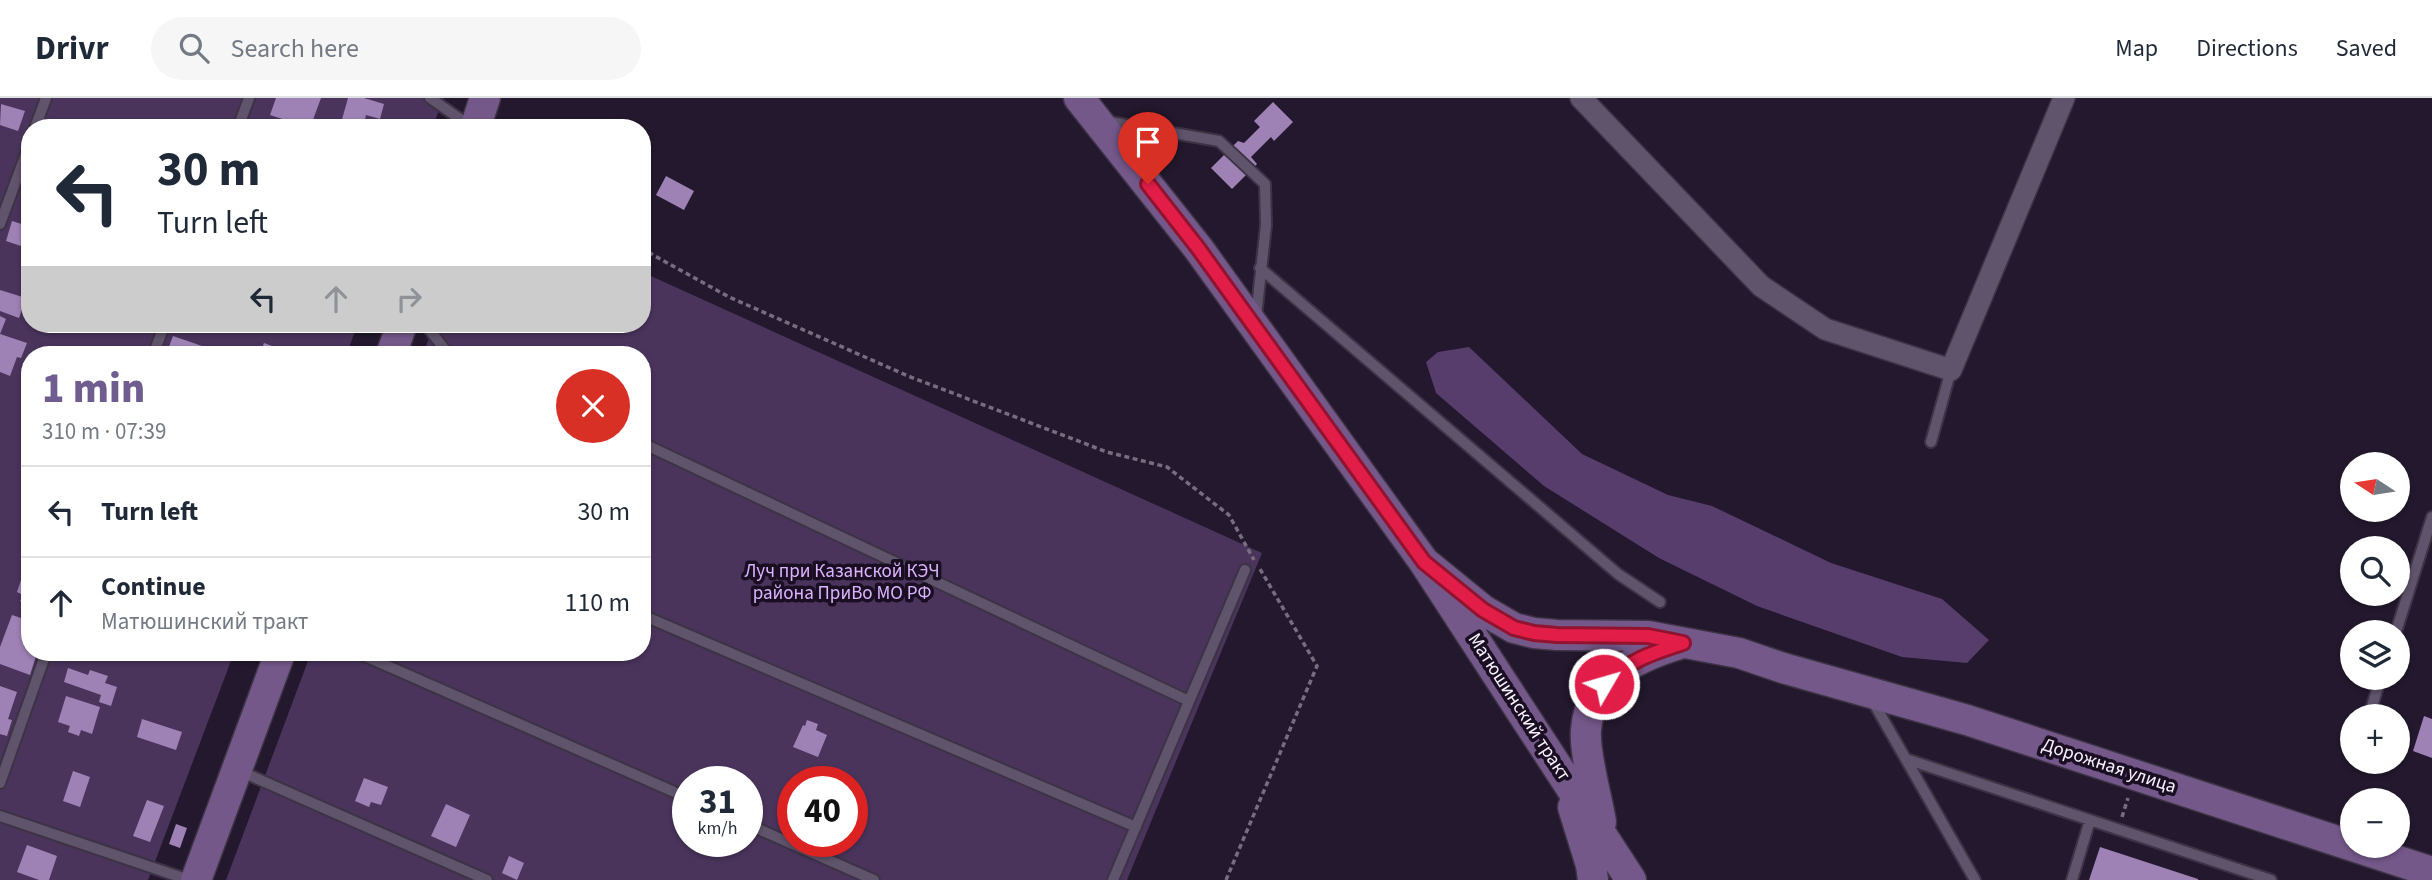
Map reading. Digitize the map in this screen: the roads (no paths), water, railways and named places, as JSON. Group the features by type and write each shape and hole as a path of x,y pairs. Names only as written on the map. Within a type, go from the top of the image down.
{"street":[{"path":"477,119 485,98"},
{"path":"1581,98 1761,286 1825,329 1951,370 2064,98"},
{"name":"Матюшинский тракт","path":"1088,109 1198,248 1424,562 1631,880"},
{"name":"Дорожная улица","path":"1424,562 1483,610 1514,628 1557,635 1648,636 1739,653 1967,720 2432,872"},
{"path":"1604,836 1587,751 1586,729 1592,705 1604,684 1625,666 1650,653 1683,643"},
{"path":"196,880 278,661"},
{"path":"1562,773 1593,880"}],"lane":[{"path":"38,119 46,98"},
{"path":"241,119 249,98"},
{"path":"430,98 461,119"},
{"path":"1088,109 1219,141 1265,184 1266,225 1255,327"},
{"path":"0,225 21,168"},
{"path":"1260,268 1618,574 1660,602"},
{"path":"1931,442 1951,370"},
{"path":"651,447 1189,701"},
{"path":"2400,620 2432,517"},
{"path":"1113,880 1245,570"},
{"path":"651,619 1136,827"},
{"path":"0,783 43,661"},
{"path":"376,661 672,791"},
{"path":"1868,692 1975,880"},
{"path":"1906,759 2271,880"},
{"path":"237,770 487,880"},
{"path":"0,816 189,880"},
{"path":"2072,880 2090,820"},
{"path":"763,831 874,880"}],"park label":[{"name":"Луч при Казанской КЭЧ района ПриВо МО РФ","path":"842,582"}]}
